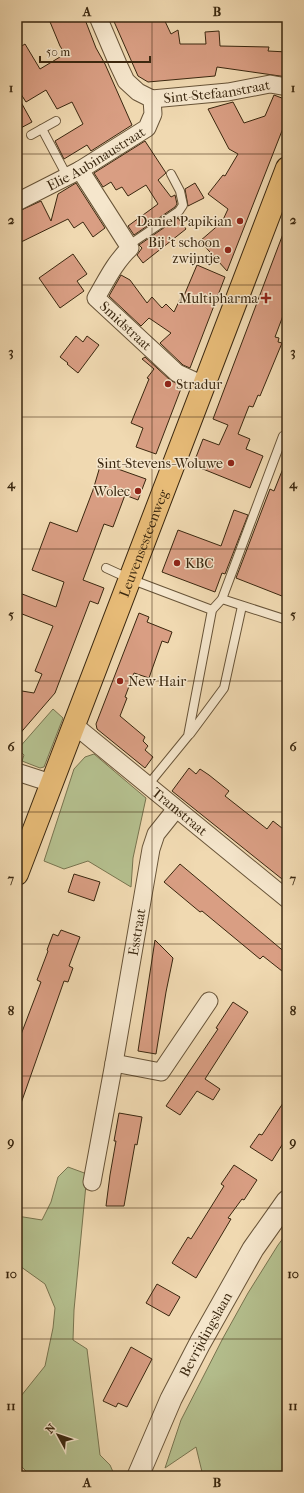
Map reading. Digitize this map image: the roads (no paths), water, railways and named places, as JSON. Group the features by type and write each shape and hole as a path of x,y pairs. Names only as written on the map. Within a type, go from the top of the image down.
{"main road":[{"name":"Leuvensesteenweg","path":"17,874 73,724 287,168"}],"street":[{"name":"Sint-Stefaanstraat","path":"98,17 126,81 138,92 152,99 228,92 270,84 287,87"},
{"name":"Elie Aubinaustraat","path":"17,202 73,173 147,128 153,114 152,99"},
{"path":"73,173 129,245"},
{"name":"Smidstraat","path":"129,245 130,248 119,260 96,298 177,373 203,385"},
{"name":"Tramstraat","path":"73,724 287,899"},
{"path":"17,772 51,783"},
{"name":"Esstraat","path":"92,1182 151,848 156,834 176,809"},
{"path":"114,1063 161,1072 209,1001"},
{"name":"Bevrijdingslaan","path":"138,1476 171,1399 200,1343 254,1249 287,1201"}],"lane":[{"path":"31,135 56,121"},
{"path":"42,129 73,173"},
{"path":"129,245 179,211 183,205 180,191 171,174"},
{"path":"188,736 212,610 222,599 283,436"},
{"path":"106,568 130,579 212,610"},
{"path":"222,599 287,620"},
{"path":"148,785 188,736 224,688 242,606"}],"place":[{"name":"Daniel Papikian","path":"240,221"},
{"name":"Bij 't schoon zwijntje","path":"228,250"},
{"name":"Multipharma","path":"266,298"},
{"name":"Stradur","path":"168,384"},
{"name":"Sint-Stevens-Woluwe","path":"231,463"},
{"name":"Wolec","path":"138,491"},
{"name":"KBC","path":"177,563"},
{"name":"New Hair","path":"120,681"}]}
